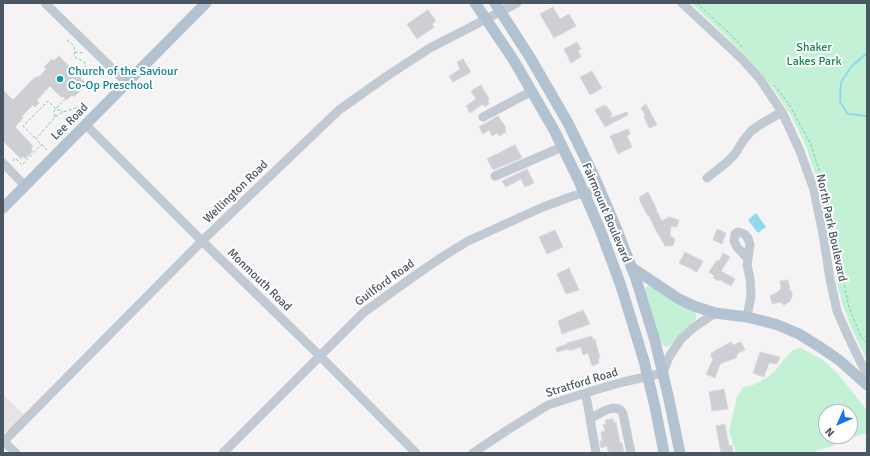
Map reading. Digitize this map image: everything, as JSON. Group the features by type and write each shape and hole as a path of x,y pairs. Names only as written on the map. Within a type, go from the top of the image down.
{"main road":[{"name":"Lee Road","path":"3,208 206,3"},
{"name":"Fairmount Boulevard","path":"475,3 513,59 562,147 584,193 613,262 631,316 648,377 664,453"},
{"name":"Fairmount Boulevard","path":"498,7 562,111 600,188 627,254 645,307 663,373 680,453"},
{"path":"613,262 631,267 679,299 694,306 715,313 747,317 767,322 799,334 839,360 867,386"}],"street":[{"path":"45,3 126,84"},
{"name":"Wellington Road","path":"3,441 202,241 339,110 430,48 487,19 498,7 517,3"},
{"name":"North Park Boulevard","path":"682,3 742,59 760,79 782,112 800,151 814,190 837,311 867,375"},
{"path":"483,117 532,91"},
{"path":"706,178 735,154 751,131 782,112"},
{"name":"Monmouth Road","path":"86,125 416,453"},
{"path":"495,176 562,147"},
{"path":"7,163 25,186"},
{"name":"Guilford Road","path":"223,453 363,314 410,279 468,241 561,200 600,188"},
{"path":"747,317 751,296 750,278 747,265 748,259"},
{"path":"663,373 669,357 681,339 693,328 715,313"},
{"name":"Stratford Road","path":"473,453 548,405 615,384 663,373"},
{"path":"585,393 588,400 596,453"},
{"path":"590,418 606,410 613,408 619,409 622,412 631,453"},
{"path":"3,441 16,453"}],"path":[{"path":"67,40 74,46 74,54 76,58 85,63 85,68 81,71"},
{"path":"75,52 85,52"},
{"path":"55,117 54,111 65,99"},
{"path":"49,151 23,126 48,101 56,109 63,112"},
{"path":"36,139 55,117 63,112 79,107 88,111"},
{"path":"7,163 15,158 22,165 42,144"}],"shaded area":[{"path":"3,394 24,415 5,432 3,432"}],"green space":[{"name":"Shaker Lakes Park","path":"691,3 867,3 867,360 851,327 843,306 836,279 822,199 806,146 792,117 775,91 755,66"},
{"path":"651,286 696,313 696,319 671,345 666,347 661,343 645,292 645,288"},
{"path":"801,348 823,360 837,373 865,408 867,414 867,433 858,436 858,404 818,404 818,444 837,444 811,453 736,453 729,431 737,397 743,387 753,385 766,378 774,372 793,350"}],"water":[{"path":"756,213 766,227 758,233 748,220"}],"building":[{"path":"553,7 560,19 569,14 576,26 554,38 540,14"},
{"path":"428,10 436,21 432,24 434,27 417,39 407,24"},
{"path":"577,42 581,49 578,50 581,57 571,63 564,49"},
{"path":"59,56 73,70 75,68 82,76 80,78 85,82 81,87 82,89 74,97 72,95 67,100 63,96 62,98 50,86 37,100 39,103 35,107 33,105 22,116 23,118 15,127 33,146 31,149 33,151 25,159 23,156 21,159 3,141 3,90 13,100 35,77 39,77 46,69 44,67 52,59 54,61"},
{"path":"463,59 471,72 453,82 449,76 460,69 457,62"},
{"path":"592,71 602,88 590,95 580,77"},
{"path":"481,85 489,99 489,104 485,107 483,104 470,113 466,106 476,99 471,91"},
{"path":"646,104 657,125 649,128 641,108"},
{"path":"604,105 605,107 607,106 612,114 610,118 627,112 628,115 605,127 595,110"},
{"path":"498,116 506,128 506,132 499,136 497,133 492,136 489,130 483,134 479,127"},
{"path":"628,129 630,134 627,136 632,147 618,154 610,136"},
{"path":"515,145 522,158 493,170 487,159"},
{"path":"527,169 534,183 525,187 521,179 506,187 502,181"},
{"path":"648,192 662,221 669,217 679,220 677,227 671,226 670,236 675,239 673,246 665,246 639,199 641,199 639,197"},
{"path":"717,229 726,233 722,244 713,240"},
{"path":"555,230 563,247 547,254 539,237"},
{"path":"685,252 703,261 697,272 679,263"},
{"path":"723,253 730,257 721,271 735,279 731,286 713,278 714,276 709,272 717,260 719,261"},
{"path":"569,268 579,290 566,294 557,274"},
{"path":"788,280 790,290 792,292 792,297 789,302 784,305 780,302 772,304 770,296 778,292 781,288 780,281"},
{"path":"583,310 590,324 562,334 558,321"},
{"path":"592,336 593,340 595,339 600,358 598,359 599,363 592,366 588,353 583,355 581,347 569,351 569,349 557,352 556,348 567,343"},
{"path":"731,342 733,345 741,342 745,350 738,353 736,358 720,364 715,378 706,374 713,359 711,353"},
{"path":"760,352 780,357 777,364 769,363 764,377 753,373"},
{"path":"724,389 728,409 712,411 709,392"},
{"path":"613,419 614,423 616,422 620,443 622,443 624,452 610,453 607,446 601,448 601,432 605,431 603,425 606,424 605,420"},
{"path":"725,424 729,446 732,445 733,453 721,453 716,426"}],"waterway":[{"path":"867,53 852,66 841,82 840,102 848,114 867,116"}],"place":[{"name":"Church of the Saviour Co-Op Preschool","path":"60,79"}]}
